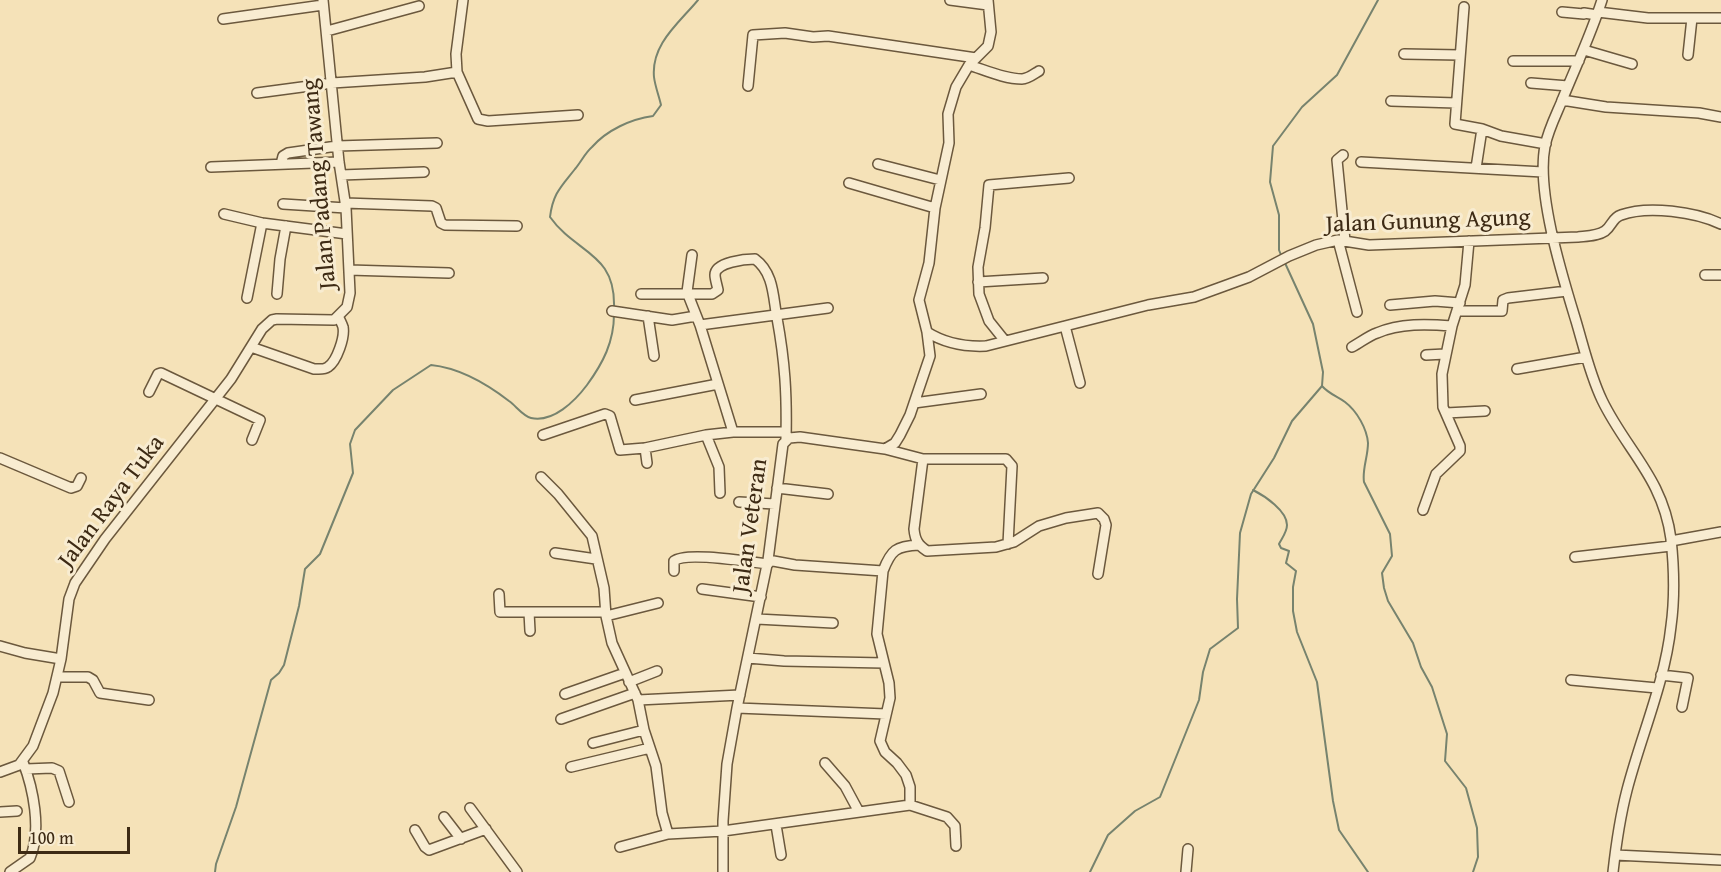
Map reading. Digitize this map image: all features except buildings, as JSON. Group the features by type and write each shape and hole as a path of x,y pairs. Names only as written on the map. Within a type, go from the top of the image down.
{"street":[{"path":"462,0 456,54 457,72 478,119 481,121 578,114"},
{"path":"930,356 919,300 929,263 935,208 949,143 948,114 956,87 973,62 984,52 990,39 991,26 988,2 950,0"},
{"path":"1590,0 1599,8"},
{"path":"223,19 323,2"},
{"name":"Jalan Padang Tawang","path":"262,329 272,320 278,319 327,321 339,318 350,300 346,205 337,146 323,2"},
{"path":"327,31 419,6"},
{"path":"1464,7 1455,124 1482,129 1501,136 1546,144"},
{"path":"1599,8 1546,144 1543,172 1554,237 1586,357 1602,400 1646,468 1665,512 1671,544 1674,594 1671,627 1661,675 1626,790 1613,872"},
{"path":"1562,12 1584,14 1599,8 1648,18 1721,18"},
{"path":"1688,55 1692,18"},
{"path":"748,86 753,31 813,37 828,36 973,62 1002,76 1021,79 1028,78 1039,71"},
{"path":"1584,50 1632,64"},
{"path":"1404,54 1460,55"},
{"path":"1513,61 1579,61"},
{"path":"256,93 332,83 425,77 457,72"},
{"path":"1531,83 1568,86"},
{"path":"1391,100 1456,104"},
{"path":"1562,100 1605,107 1699,113 1721,117"},
{"path":"1476,168 1482,129"},
{"path":"281,164 283,156 288,153 337,146 437,143"},
{"path":"1343,154 1337,160 1342,240 1357,312"},
{"path":"211,167 339,162"},
{"path":"1361,162 1543,172"},
{"path":"878,164 940,180"},
{"path":"341,176 424,172"},
{"path":"1005,341 989,321 979,294 978,267 989,185 1069,178"},
{"path":"849,183 935,208"},
{"path":"283,204 432,206 436,208 441,223 446,225 517,225"},
{"name":"Jalan Gunung Agung","path":"947,342 974,347 986,346 1148,305 1194,297 1228,286 1309,247 1342,240 1369,244 1578,237 1602,233 1621,214 1648,210 1694,215 1721,224"},
{"path":"224,214 262,223 347,234"},
{"path":"248,298 262,223"},
{"path":"277,294 286,226"},
{"path":"1423,510 1436,474 1460,451 1460,446 1443,407 1442,374 1452,326 1465,285 1469,241"},
{"path":"692,255 687,292 733,432"},
{"path":"543,435 605,414 610,416 620,450 733,432 786,436 787,386 784,352 776,315 774,288 761,263 755,259 736,261 716,270 718,290 712,294 687,292 641,294"},
{"path":"348,270 449,273"},
{"path":"1705,275 1721,275"},
{"path":"978,282 1043,278"},
{"path":"1390,305 1435,301 1459,307 1502,312 1503,300 1508,298 1567,291"},
{"path":"612,311 672,320 698,321 828,308"},
{"path":"648,316 654,356"},
{"path":"251,347 307,367 323,369 330,366 334,360 343,335 343,326 339,318"},
{"path":"1352,347 1376,333 1390,329 1420,324 1452,326"},
{"path":"1065,326 1080,382"},
{"name":"Jalan Raya Tuka","path":"24,765 53,693 61,659 65,621 75,583 105,539 216,400 262,329"},
{"path":"927,332 947,342"},
{"path":"885,448 898,440 930,356 947,342"},
{"path":"1426,355 1445,354"},
{"path":"1517,369 1586,357"},
{"path":"149,392 158,374 161,373 260,420 252,440"},
{"path":"635,400 718,384"},
{"path":"914,402 981,394"},
{"path":"1446,413 1485,411"},
{"path":"706,435 719,467 720,493"},
{"name":"Jalan Veteran","path":"723,872 727,764 761,597 786,436 885,448 923,459 1006,459 1012,466 1008,544"},
{"path":"645,447 647,463"},
{"path":"0,458 71,488 77,486 81,478"},
{"path":"923,459 914,529 919,545 927,551 942,552 996,547 1008,544 1040,526 1066,518 1098,513 1106,525 1098,574"},
{"path":"541,477 592,536 604,588 605,614 612,643 637,697 644,730 656,766 662,813 668,834"},
{"path":"777,488 828,494"},
{"path":"739,502 775,504"},
{"path":"1575,557 1671,544 1721,532"},
{"path":"909,805 910,787 906,775 880,741 890,698 889,683 877,634 883,571 889,556 903,546 919,545"},
{"path":"555,554 596,559"},
{"path":"674,571 676,558 712,557 883,571"},
{"path":"702,589 761,597"},
{"path":"499,594 500,612 605,614 658,603"},
{"path":"530,612 530,631"},
{"path":"757,619 832,623"},
{"path":"0,646 61,659"},
{"path":"748,658 884,663"},
{"path":"565,694 657,671"},
{"path":"1661,675 1688,678 1682,707"},
{"path":"57,677 85,676 93,680 100,693 149,700"},
{"path":"1571,680 1657,688"},
{"path":"561,718 637,697 740,695"},
{"path":"737,708 886,714"},
{"path":"593,743 644,730"},
{"path":"571,767 650,748"},
{"path":"825,763 845,786 860,813"},
{"path":"0,772 24,765 59,771 69,802"},
{"path":"10,872 30,858 34,839 34,794 24,765"},
{"path":"620,847 668,834 776,825 909,805 947,817 955,826 956,846"},
{"path":"470,808 517,872"},
{"path":"0,812 17,812"},
{"path":"444,817 461,839"},
{"path":"776,825 781,855"},
{"path":"415,830 429,850 486,829"},
{"path":"1186,872 1188,849"},
{"path":"1615,855 1721,860"}],"waterway":[{"path":"614,308 613,290 608,275 601,264 560,229 550,217 553,202 587,152 598,141 620,126 653,116 661,105 654,77 657,54 668,35 698,0"},
{"path":"1281,255 1279,215 1270,182 1273,146 1302,107 1337,75 1378,0"},
{"path":"1090,872 1108,835 1135,811 1160,797 1199,700 1203,672 1210,649 1238,628 1240,533 1251,494 1274,458 1292,421 1322,386 1323,372 1313,324 1285,263"},
{"path":"215,872 236,807 271,680 284,665 299,606 305,569 320,554 353,473 350,444 355,430 393,390 431,365 473,378 501,395 528,417 539,419 555,414 576,398 598,369 610,343 614,314"},
{"path":"1322,386 1349,406 1366,432 1368,443 1364,482 1390,534 1392,556 1382,573 1384,588 1388,601 1413,643 1421,667 1432,687 1447,734 1445,761 1466,788 1477,828 1478,857 1473,872"},
{"path":"1253,490 1274,505 1286,520 1286,530 1279,544 1281,548 1289,551 1286,563 1296,571 1293,611 1297,632 1317,682 1339,830 1368,872"}]}
